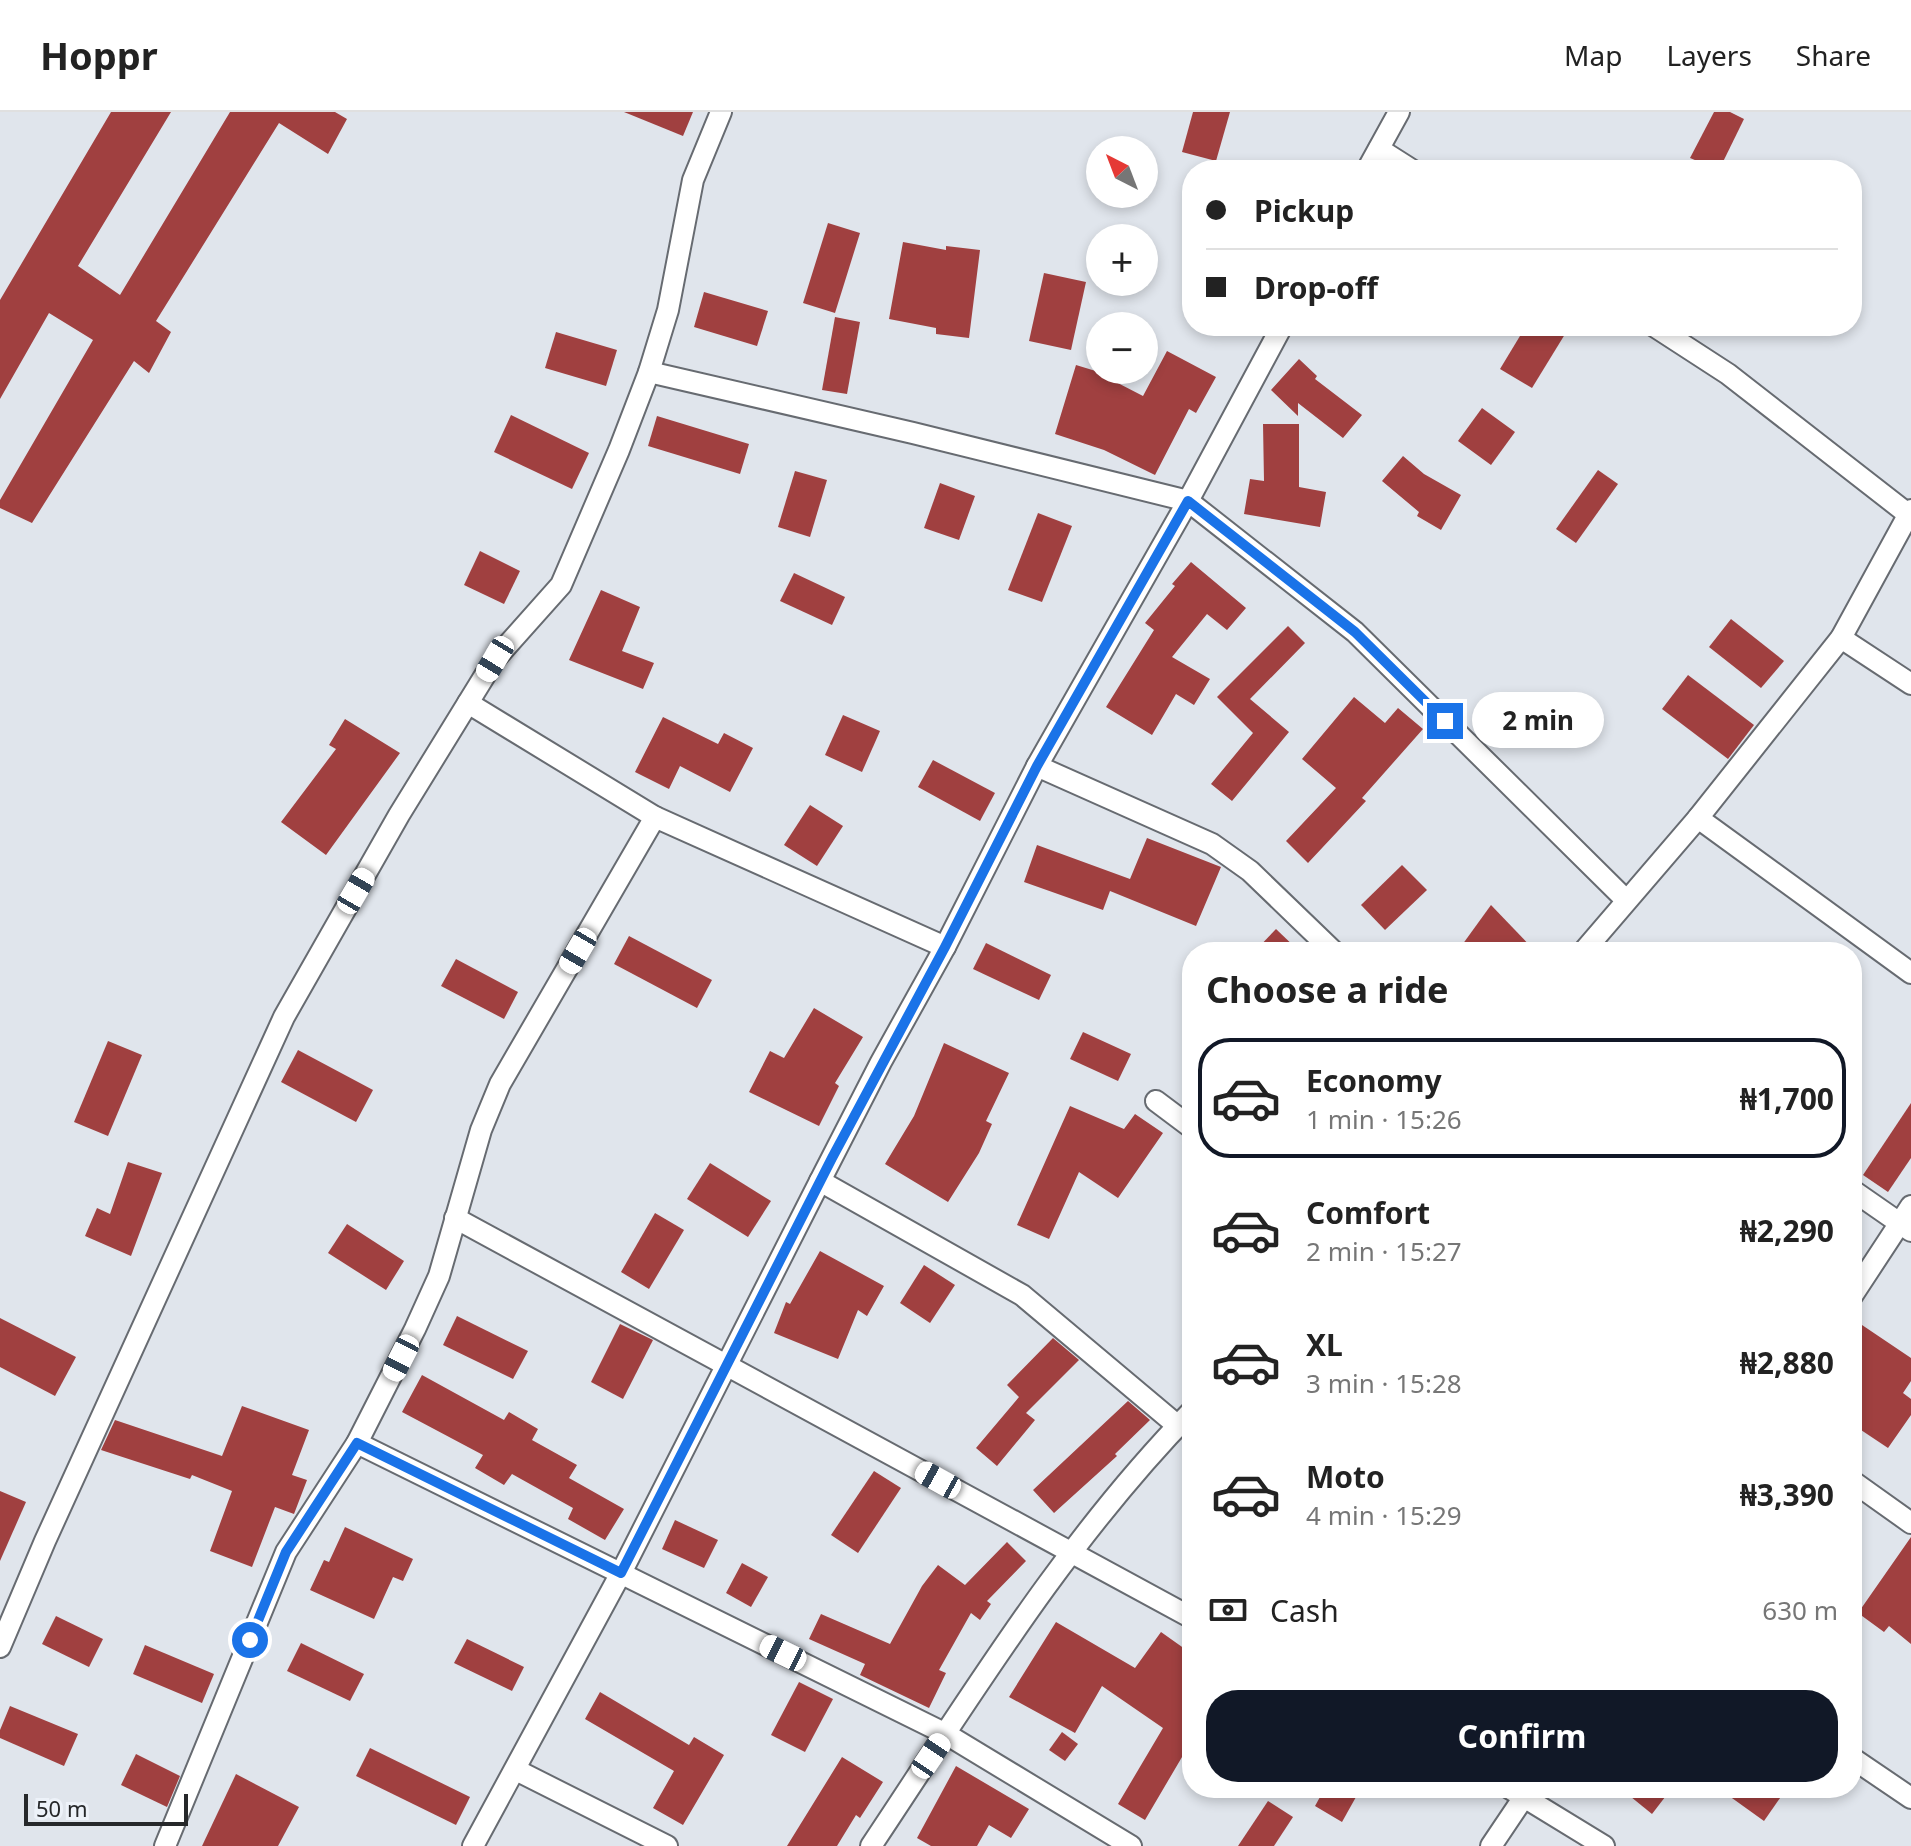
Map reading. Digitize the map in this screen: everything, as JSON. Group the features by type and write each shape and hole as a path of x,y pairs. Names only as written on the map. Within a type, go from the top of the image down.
{"street":[{"path":"0,1647 284,1017 399,815 495,659 561,585 649,372 668,310 693,180 721,112"},
{"path":"1373,160 1399,112"},
{"path":"1379,149 1396,160"},
{"path":"473,1846 621,1573 881,1062 945,947 1037,766 1188,501 1277,336"},
{"path":"1591,942 1698,818 1841,638 1909,512 1728,374 1669,336"},
{"path":"649,372 1188,501 1355,632 1626,900"},
{"path":"1841,638 1911,684"},
{"path":"468,703 655,817 945,947"},
{"path":"1037,766 1212,844 1250,871 1324,942"},
{"path":"165,1846 286,1552 357,1443 433,1289 481,1130 500,1084 655,817"},
{"path":"1698,818 1911,973"},
{"path":"1156,1101 1182,1120"},
{"path":"820,1181 1022,1295 1182,1416"},
{"path":"1862,1195 1907,1220 1862,1282"},
{"path":"455,1218 1182,1613"},
{"path":"871,1846 995,1657 1070,1553 1182,1422"},
{"path":"357,1443 946,1734 1131,1846"},
{"path":"1862,1488 1911,1523"},
{"path":"1862,1765 1911,1798"},
{"path":"516,1770 667,1846"},
{"path":"1491,1846 1517,1798"},
{"path":"1532,1798 1604,1846"}],"building":[{"path":"111,112 171,112 78,266 120,295 230,112 335,112 347,119 328,154 279,123 156,321 171,332 149,373 134,361 32,523 0,508 0,500 93,340 49,313 0,399 0,300"},
{"path":"624,112 693,112 683,136"},
{"path":"1193,112 1230,112 1216,160 1182,152"},
{"path":"1714,112 1730,112 1744,119 1724,160 1690,158"},
{"path":"828,223 860,233 835,313 803,303"},
{"path":"903,242 946,250 946,246 980,250 969,338 936,334 936,328 889,319"},
{"path":"1044,273 1086,282 1071,350 1029,341"},
{"path":"704,292 768,311 757,346 694,327"},
{"path":"835,317 860,322 847,394 822,390"},
{"path":"556,332 617,350 606,386 545,368"},
{"path":"1520,336 1564,336 1532,388 1500,369"},
{"path":"1167,351 1216,377 1196,413 1189,409 1155,475 1104,450 1055,434 1076,365 1086,368 1086,384 1120,384 1143,396 1149,384 1158,384 1158,368"},
{"path":"1299,359 1317,376 1315,379 1362,415 1343,438 1298,403 1298,416 1271,390"},
{"path":"1482,408 1515,432 1491,465 1458,441"},
{"path":"511,415 589,453 572,489 494,452"},
{"path":"657,416 749,444 740,474 648,446"},
{"path":"1263,424 1299,424 1299,487 1326,492 1320,527 1244,514 1250,479 1264,481"},
{"path":"1403,456 1424,474 1461,495 1441,530 1417,516 1419,512 1382,481"},
{"path":"1598,470 1618,484 1576,543 1556,529"},
{"path":"795,471 827,480 810,537 778,527"},
{"path":"940,483 975,496 959,540 924,528"},
{"path":"1038,513 1072,526 1042,602 1008,590"},
{"path":"480,551 520,571 504,604 464,585"},
{"path":"1191,562 1246,608 1227,630 1207,614 1172,657 1210,679 1194,705 1176,694 1152,735 1106,707 1154,630 1145,623"},
{"path":"794,573 845,597 832,625 780,601"},
{"path":"601,590 640,607 622,651 654,663 643,689 569,660"},
{"path":"1731,619 1784,661 1761,688 1709,647"},
{"path":"1288,626 1305,643 1250,699 1289,732 1232,801 1211,784 1253,733 1217,697"},
{"path":"1688,675 1754,725 1728,759 1662,709"},
{"path":"1354,697 1385,723 1398,708 1423,729 1362,798 1366,801 1308,863 1286,841 1336,788 1302,759"},
{"path":"843,715 880,731 862,772 825,755"},
{"path":"663,717 718,744 724,733 753,748 730,792 680,766 669,789 635,772"},
{"path":"345,719 400,753 326,855 281,822 336,749 329,745"},
{"path":"933,760 995,793 980,821 918,787"},
{"path":"810,805 843,826 817,866 784,845"},
{"path":"1147,838 1221,867 1196,926 1110,891 1103,910 1024,882 1037,845 1130,879"},
{"path":"1402,865 1427,890 1385,930 1361,905"},
{"path":"1491,905 1526,942 1464,942"},
{"path":"1276,929 1290,942 1264,942"},
{"path":"629,936 712,980 697,1008 614,964"},
{"path":"986,943 1051,975 1039,1000 973,969"},
{"path":"456,959 518,992 504,1019 441,986"},
{"path":"814,1008 863,1037 835,1083 839,1086 819,1126 749,1092 770,1051 784,1058"},
{"path":"1083,1032 1131,1054 1118,1081 1070,1059"},
{"path":"108,1041 142,1055 108,1136 74,1122"},
{"path":"944,1043 1009,1073 986,1121 992,1124 979,1153 948,1202 885,1164 914,1116"},
{"path":"298,1050 373,1090 356,1122 281,1082"},
{"path":"1911,1103 1911,1158 1888,1192 1863,1175"},
{"path":"1070,1106 1124,1129 1135,1114 1163,1133 1118,1198 1079,1172 1049,1239 1017,1225"},
{"path":"128,1162 162,1173 131,1256 85,1236 97,1208 110,1214"},
{"path":"710,1163 771,1201 748,1237 687,1199"},
{"path":"655,1213 684,1230 649,1289 621,1272"},
{"path":"347,1224 404,1261 386,1290 328,1253"},
{"path":"820,1251 884,1286 867,1316 858,1310 838,1359 774,1333 786,1302 790,1304"},
{"path":"924,1265 955,1285 930,1323 900,1303"},
{"path":"457,1316 528,1351 513,1379 443,1345"},
{"path":"0,1318 76,1357 55,1396 0,1367"},
{"path":"620,1324 653,1340 623,1399 591,1382"},
{"path":"1862,1325 1911,1358 1911,1381 1903,1393 1911,1399 1911,1415 1888,1448 1862,1431"},
{"path":"1053,1338 1079,1360 1026,1413 1035,1420 997,1466 976,1448 1019,1397 1007,1385"},
{"path":"422,1375 504,1420 509,1412 538,1429 532,1440 577,1465 569,1478 624,1509 605,1540 568,1519 573,1508 512,1474 504,1485 475,1468 483,1455 402,1412"},
{"path":"1128,1401 1150,1420 1115,1454 1117,1456 1054,1513 1033,1490"},
{"path":"242,1406 309,1430 292,1475 307,1480 294,1514 275,1507 252,1567 210,1551 232,1491 192,1475 190,1479 101,1450 115,1420 222,1456"},
{"path":"874,1471 901,1488 858,1553 831,1535"},
{"path":"0,1491 26,1502 0,1561"},
{"path":"675,1520 718,1540 704,1568 662,1549"},
{"path":"345,1527 413,1559 403,1581 393,1577 374,1619 310,1590 324,1560 329,1562"},
{"path":"1911,1537 1911,1644 1889,1626 1884,1632 1862,1616 1862,1607"},
{"path":"1007,1542 1026,1561 987,1601 991,1604 980,1620 971,1613 939,1670 946,1673 929,1708 860,1675 865,1664 809,1639 821,1614 890,1644 922,1586 938,1565 965,1585"},
{"path":"742,1563 768,1577 751,1607 726,1593"},
{"path":"56,1616 103,1639 89,1667 42,1644"},
{"path":"1056,1622 1135,1668 1161,1632 1182,1647 1182,1757 1145,1820 1118,1804 1163,1728 1102,1686 1075,1733 1009,1697"},
{"path":"467,1639 524,1667 512,1691 454,1663"},
{"path":"301,1643 364,1674 350,1701 287,1671"},
{"path":"145,1645 214,1674 202,1703 133,1674"},
{"path":"799,1682 833,1699 805,1752 771,1735"},
{"path":"600,1692 689,1745 694,1737 724,1755 683,1825 653,1808 674,1771 585,1719"},
{"path":"10,1706 78,1734 64,1766 0,1738"},
{"path":"1062,1732 1078,1744 1065,1761 1049,1750"},
{"path":"370,1748 470,1797 456,1825 356,1776"},
{"path":"136,1754 180,1776 167,1807 121,1785"},
{"path":"842,1757 883,1782 860,1818 856,1815 837,1846 787,1846"},
{"path":"956,1766 1029,1809 1011,1838 989,1825 977,1846 931,1846 917,1838"},
{"path":"236,1774 299,1807 278,1846 202,1846"},
{"path":"1319,1798 1355,1798 1342,1822 1315,1806"},
{"path":"1632,1798 1664,1798 1652,1814"},
{"path":"1732,1798 1780,1798 1764,1821"},
{"path":"1268,1801 1293,1817 1274,1846 1238,1846"}],"route":[{"path":"250,1640 286,1552 357,1443 621,1573 881,1062 945,947 1037,766 1188,501 1355,632 1445,721"}]}
